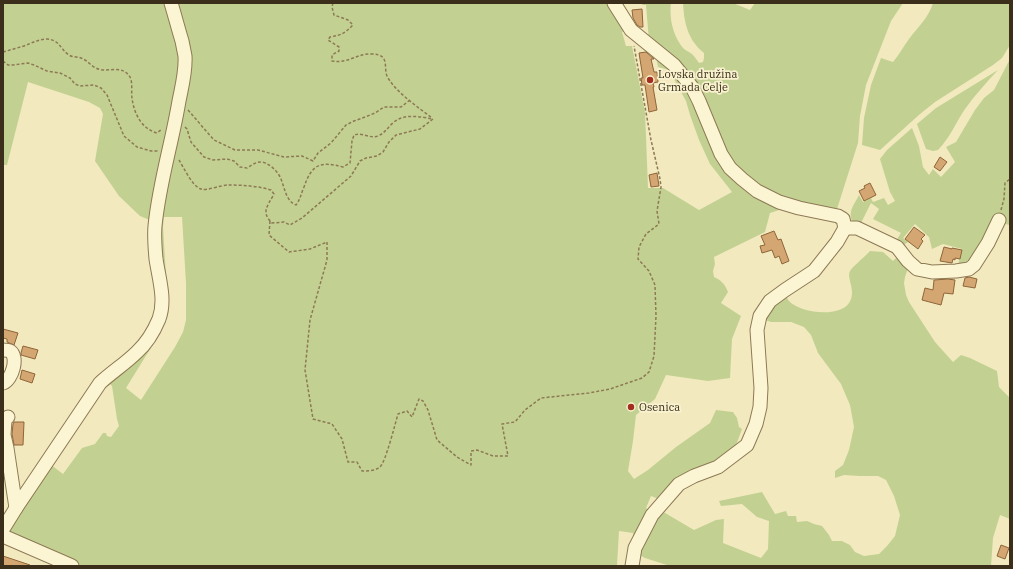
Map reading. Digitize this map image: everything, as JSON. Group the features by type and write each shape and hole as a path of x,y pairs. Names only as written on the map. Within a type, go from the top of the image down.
{"street":[{"path":"3,529 100,383 139,351 152,335 160,318 162,298 156,259 155,227 157,209 180,98 185,54 171,3"},
{"path":"614,3 631,30 674,65 692,87 702,107 721,154 730,168 757,191 778,202 838,216 843,219 845,228 837,242 814,271 775,298 760,316 757,330 761,388 760,406 756,424 747,445 718,467 694,476 679,484 652,515 635,548 632,566"},
{"path":"845,228 857,228 897,247 917,270 932,272 956,271 969,269 974,265 988,243 999,220"},
{"path":"3,350 9,351 12,354 14,362 10,377 3,383"},
{"path":"8,417 5,420 4,435 16,508"},
{"path":"3,536 72,566"}],"path":[{"path":"333,3 332,7 334,15 348,20 353,25 345,33 330,37 328,40 339,47 339,51 332,55 332,61 339,62 371,54 381,56 385,61 387,77 396,88 433,119"},
{"path":"270,221 269,235 289,252 310,249 327,242 326,260 310,320 305,370 314,420 332,424 342,439 348,462 356,462 362,471 371,471 380,467 384,460 398,414 407,411 412,417 419,399 423,401 428,410 437,440 457,457 471,465 471,451 477,450 493,456 508,456 502,424 515,422 525,410 541,398 589,393 610,389 642,378 649,372 654,356 656,316 655,285 649,272 638,259 639,247 646,234 659,224 657,211 661,187 631,30"},
{"path":"3,52 39,40 49,39 60,45 71,57 83,59 96,68 101,70 116,69 124,72 132,83 132,99 136,114 142,125 151,132 157,133 162,129 168,120 176,116 187,129 191,142 204,157 214,160 227,159 234,161 240,167 247,168 255,162 264,162 273,168 277,173 291,203 296,205 300,201 304,186 311,172 321,164 333,164 343,167 350,163 354,135 359,133 376,137 387,130 401,117 410,116 433,119"},
{"path":"3,61 8,65 13,66 28,63 60,73 70,78 75,84 80,86 94,85 101,88 107,95 124,136 137,147 151,151 160,151 170,146 192,182 200,189 227,185 262,187 272,190 274,194 266,209 267,218 272,223 284,222 290,225 302,218 351,176 360,161 377,156 383,152 389,142 396,135 420,129 433,119"},
{"path":"180,98 214,140 235,150 258,150 284,157 302,156 313,161 318,153 331,143 346,125 366,118 384,107 401,107 410,100"},
{"path":"999,220 1004,199 1005,183 1010,179"}],"green space":[{"path":"3,3 167,3 182,65 152,221 140,216 119,196 95,161 103,114 100,108 89,102 28,82 7,165 3,165"},
{"path":"174,3 611,3 626,30 622,32 626,46 632,46 645,112 648,188 663,188 699,210 732,192 710,164 699,140 686,101 669,70 658,67 655,51 678,72 719,153 787,210 779,210 770,213 765,232 714,257 714,277 719,279 726,287 728,292 721,303 741,316 732,339 730,378 708,381 666,375 655,399 636,415 628,471 634,479 648,470 676,447 710,423 716,410 733,412 737,418 739,427 742,429 735,448 659,499 651,496 646,508 652,512 633,542 633,533 619,531 617,566 82,566 6,531 50,464 63,474 82,448 95,444 103,433 106,433 107,436 111,437 119,426 112,386 107,381 156,334 157,241 187,75","holes":["164,217 182,217 186,283 186,320 183,332 175,347 141,400 126,388 160,333 166,318 168,308 163,227"]},
{"path":"643,3 671,3 671,21 674,32 683,48 693,55 699,63 703,62 704,53 694,43 688,31 684,17 683,3 733,3 750,10 755,3 903,3 891,21 866,85 860,116 858,143 837,209 822,210 766,193 729,161 701,98 649,41 646,5 642,5"},
{"path":"933,3 1010,3 1010,45 1002,58 935,102 880,150 862,145 864,118 871,85 881,58 893,62 926,17"},
{"path":"1010,59 1010,225 1005,224 990,251 957,269 962,249 943,244 932,249 929,237 915,224 903,238 908,242 901,247 853,223 851,219 851,212 859,195 863,202 871,198 873,202 884,198 888,205 895,201 890,192 880,159 887,150 912,128 919,146 923,167 929,175 933,169 941,177 955,162 946,147 956,142 975,110 984,98 994,90","holes":["871,203 879,209 873,219 901,233 896,241 861,223"]},
{"path":"998,70 969,104 953,130 938,150 933,151 926,149 917,124 936,108"},
{"path":"870,251 883,252 893,261 899,255 908,268 904,283 906,295 935,342 953,362 961,355 997,371 999,387 1010,398 1010,519 1000,515 993,538 991,566 670,566 637,554 660,510 694,530 716,520 724,519 723,543 761,558 768,549 769,521 757,517 742,504 721,506 719,501 762,492 775,514 786,511 788,516 796,516 797,522 807,521 822,526 832,541 842,541 850,545 855,552 864,556 879,554 895,536 900,515 894,496 886,480 878,476 844,475 835,478 835,471 843,465 849,450 854,427 850,405 841,384 818,353 811,335 804,327 791,322 771,322 762,319 785,292 788,300 794,305 810,311 829,312 844,308 849,303 852,294 849,277 850,271"}],"building":[{"path":"642,9 643,27 640,27 633,18 632,10"},
{"path":"646,52 654,59 651,59 654,72 657,72 658,82 653,83 657,110 649,112 645,85 642,85 641,78 643,78 639,53"},
{"path":"940,157 947,162 940,171 934,167"},
{"path":"657,173 659,186 651,187 649,175"},
{"path":"870,183 876,195 864,201 859,191"},
{"path":"914,227 925,235 921,239 923,241 918,249 905,239"},
{"path":"774,231 778,240 781,239 789,261 782,264 779,256 775,258 772,250 762,253 760,246 765,245 761,236"},
{"path":"944,247 962,250 960,259 953,259 952,263 940,261"},
{"path":"969,277 977,279 975,288 963,286 965,278"},
{"path":"934,280 955,280 953,294 944,293 941,305 922,300 925,288 933,290"},
{"path":"3,329 18,333 14,345 7,342 7,339 3,338"},
{"path":"23,346 38,350 35,359 21,355"},
{"path":"22,370 35,374 32,383 20,379"},
{"path":"14,422 24,422 23,445 14,445 12,434"},
{"path":"1001,545 1009,548 1005,559 997,556"},
{"path":"3,556 30,565 30,566 3,566"}],"place":[{"name":"Lovska družina Grmada Celje","path":"650,80"},
{"name":"Osenica","path":"631,407"}]}
